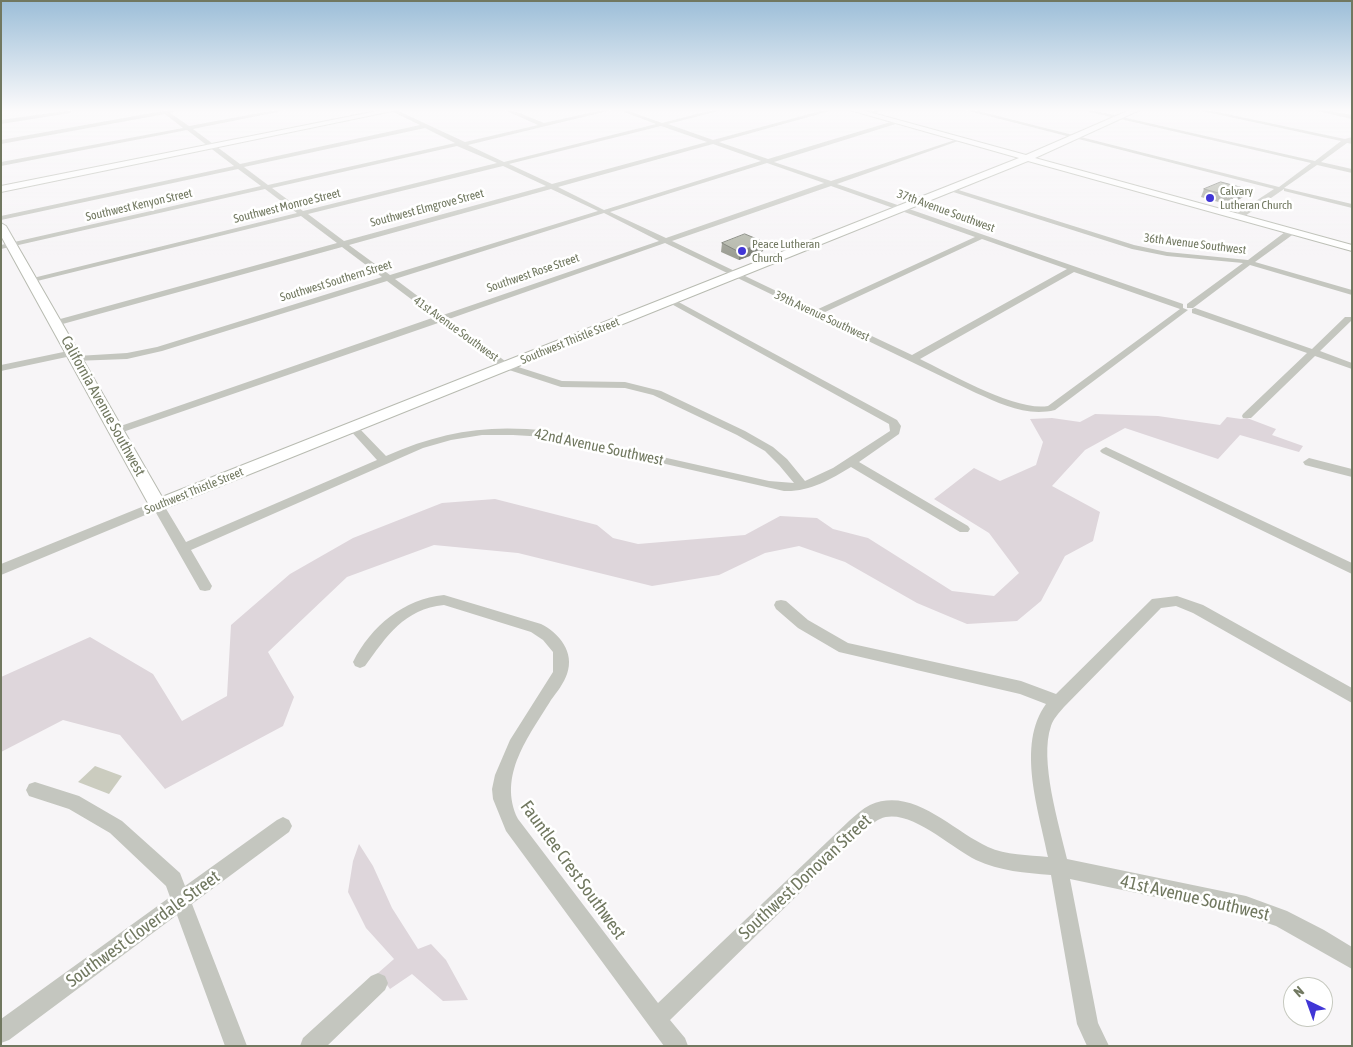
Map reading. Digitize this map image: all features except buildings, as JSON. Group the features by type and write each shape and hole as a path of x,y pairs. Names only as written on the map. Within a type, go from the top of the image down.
{"main road":[{"path":"1,189 152,158"},
{"path":"1027,158 1352,248"},
{"name":"Southwest Thistle Street","path":"158,505 1027,158"},
{"name":"California Avenue Southwest","path":"1,226 7,246 32,281 56,322 158,505"}],"street":[{"path":"1,164 33,158"},
{"name":"41st Avenue Southwest","path":"225,158 506,366 560,384 625,385 657,393 741,433 769,449 783,462 802,486"},
{"path":"1,218 274,158"},
{"name":"Southwest Kenyon Street","path":"7,246 400,158"},
{"name":"39th Avenue Southwest","path":"492,158 993,397 1015,405 1040,410 1051,408 1187,308"},
{"name":"Southwest Monroe Street","path":"32,281 524,158"},
{"name":"Southwest Elmgrove Street","path":"56,322 654,158"},
{"name":"37th Avenue Southwest","path":"758,158 1352,366"},
{"name":"Southwest Southern Street","path":"1,368 75,356 127,356 159,349 777,158"},
{"name":"Southwest Rose Street","path":"116,431 902,158"},
{"path":"1159,158 1352,206"},
{"path":"1293,158 1352,171"},
{"path":"1240,216 1323,158"},
{"name":"36th Avenue Southwest","path":"949,189 1132,247 1166,254 1249,262 1352,294"},
{"path":"1187,308 1292,231"},
{"path":"816,313 981,236"},
{"path":"912,358 1073,269"},
{"path":"670,301 896,425 895,432 816,481 802,486"},
{"path":"1247,416 1348,319"},
{"path":"353,428 384,461"},
{"name":"42nd Avenue Southwest","path":"183,548 419,446 476,432 522,431 547,434 764,484 789,488 802,486"},
{"path":"1106,451 1352,569"},
{"path":"850,461 964,529"},
{"path":"1309,462 1352,473"},
{"name":"California Avenue Southwest","path":"158,505 205,586"},
{"name":"Southwest Thistle Street","path":"1,570 158,505"},
{"name":"Fauntlee Crest Southwest","path":"360,662 383,631 400,614 420,603 432,600 444,600 536,628 546,633 555,641 563,662 560,673 509,760 503,777 501,791 504,809 512,825 677,1046"},
{"path":"1098,1046 1088,1024 1038,754 1041,729 1048,714 1151,608 1158,603 1176,601 1198,609 1352,696"},
{"path":"781,605 803,624 844,648 1021,688 1058,702"},
{"path":"35,790 73,802 116,827 173,880 236,1046"},
{"name":"Southwest Donovan Street","path":"657,1018 855,827 868,816 881,809 894,808 909,812 982,854 1001,861 1059,867"},
{"name":"Southwest Cloverdale Street","path":"1,1032 182,902 283,826"},
{"name":"41st Avenue Southwest","path":"1059,867 1246,906 1280,918 1352,958"},
{"path":"312,1046 378,983"}],"shaded area":[{"path":"1095,414 1158,416 1220,425 1227,417 1247,418 1276,429 1272,435 1303,446 1299,452 1240,435 1218,459 1125,428 1085,450 1052,486 1100,512 1093,541 1065,556 1041,601 1017,621 967,624 917,603 845,562 799,546 765,553 719,575 652,586 518,553 434,545 347,577 268,652 294,697 283,726 165,789 120,735 63,720 1,752 1,677 90,637 153,674 182,721 227,696 231,625 290,574 353,538 442,503 495,499 597,525 613,538 638,544 745,535 780,516 817,518 833,529 868,538 952,591 994,596 1019,573 989,533 934,499 974,468 1000,481 1036,465 1043,442 1030,419 1052,418 1080,422"},
{"path":"95,766 122,776 109,794 78,782"},
{"path":"359,844 373,866 392,908 418,949 431,944 446,960 468,1000 443,1001 412,974 390,989 378,973 394,959 366,928 348,892 353,861"}],"place":[{"name":"Calvary Lutheran Church","path":"1210,198"},
{"name":"Peace Lutheran Church","path":"742,251"}]}
